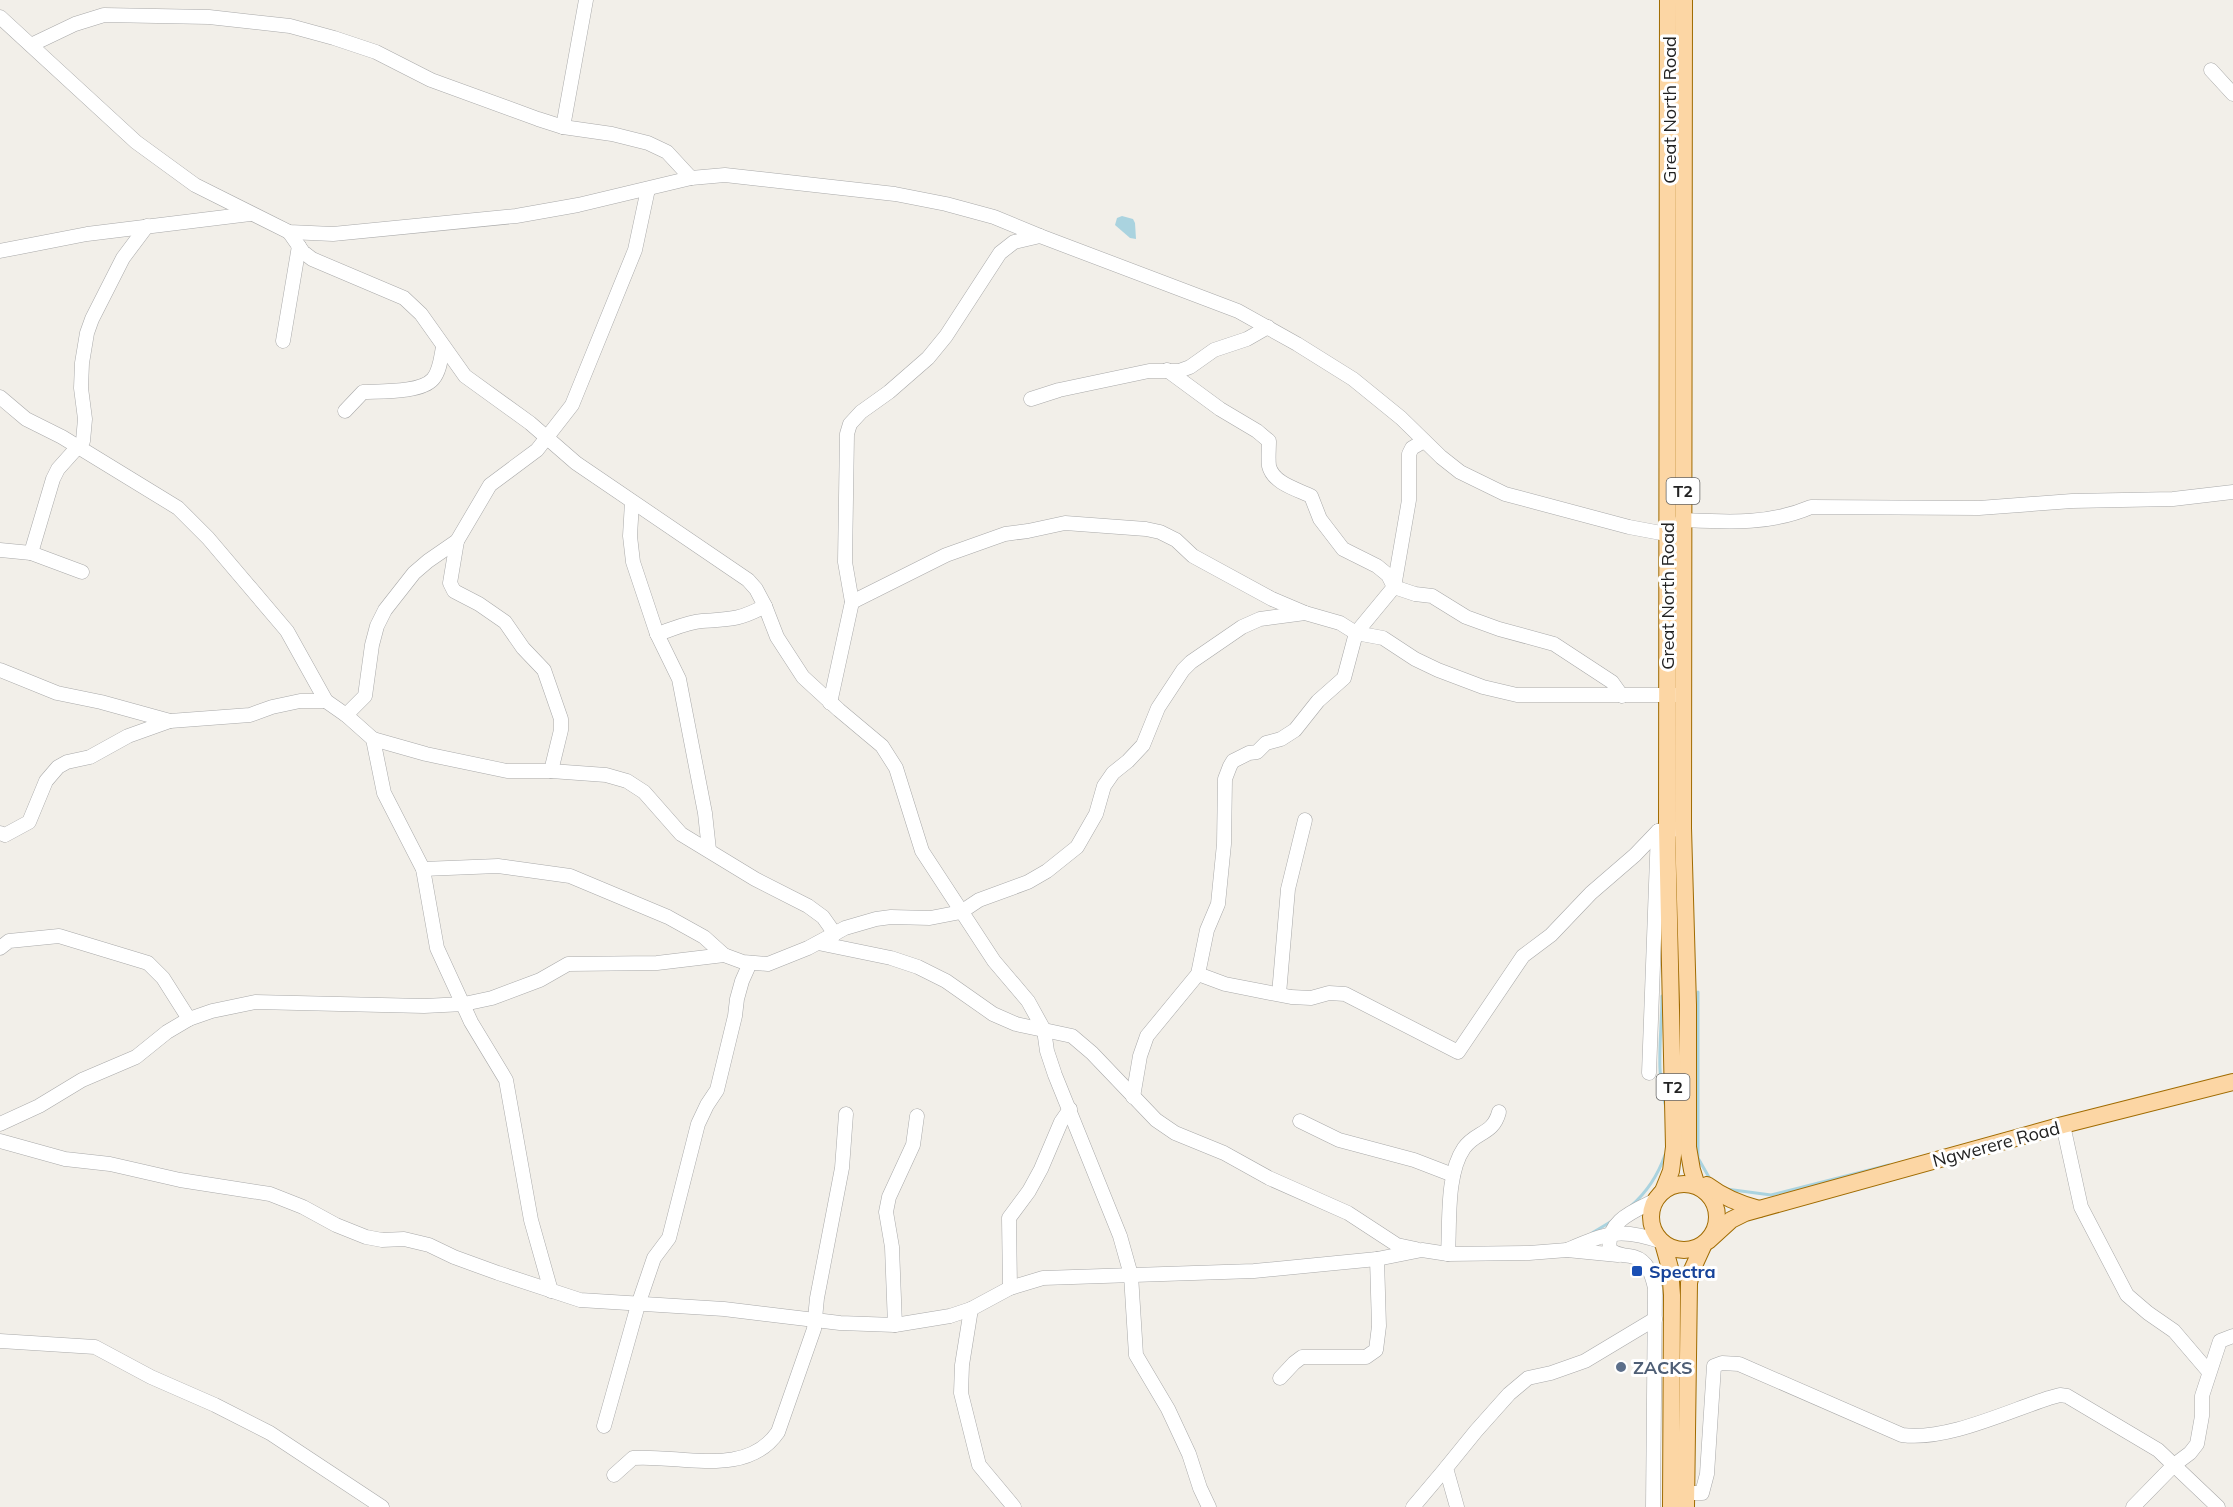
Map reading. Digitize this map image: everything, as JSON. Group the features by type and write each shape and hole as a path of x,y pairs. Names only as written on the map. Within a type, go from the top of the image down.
{"main road":[{"name":"Great North Road","path":"1659,1195 1671,1171 1674,1147 1669,830 1675,695 1675,536 1668,0"},
{"name":"Great North Road","path":"1675,536 1682,520 1684,0"},
{"name":"Great North Road","path":"1669,830 1688,1005 1688,1147 1691,1167 1699,1187"},
{"name":"Ngwerere Road","path":"1705,1243 1731,1220 1760,1209 2063,1125 2233,1082"},
{"path":"1691,1167 1705,1184 1721,1196"},
{"path":"1705,1243 1682,1251 1669,1248 1662,1243 1651,1226 1651,1212 1659,1195 1679,1184 1699,1187 1740,1204 1760,1209"},
{"path":"1686,1500 1689,1283 1692,1270 1715,1226 1716,1210 1709,1195 1699,1187"},
{"path":"1662,1243 1670,1268 1672,1294 1671,1507"}],"street":[{"path":"102,0 104,15"},
{"path":"563,127 586,0"},
{"path":"31,45 75,24 104,15 209,17 291,26 376,52 430,81 563,127 612,134 648,143 667,152 691,178"},
{"path":"1,20 136,142 195,185 289,232 333,234 516,216 578,205 691,178 736,176 895,194 946,204 994,217 1040,237 1238,311 1353,379 1401,418 1460,472 1505,494 1629,527 1675,536"},
{"path":"2211,70 2233,94"},
{"path":"551,771 561,730 561,719 544,670 523,648 505,622 478,603 454,591 450,583 457,541 490,485 537,450 572,405 634,250 648,189"},
{"path":"0,251 87,234 250,213"},
{"path":"32,553 53,479 58,469 83,441 81,388 87,333 123,258 147,226"},
{"path":"289,232 312,259 404,298 421,314 465,376 530,423 546,440 632,502 748,580 765,606 777,637 803,677 830,703 882,746 896,768 922,851 994,961 1028,1001 1044,1030 1047,1050 1120,1236 1131,1275 1136,1355 1168,1409 1189,1454 1209,1507"},
{"path":"830,703 852,602 845,562 844,528 847,434 850,424 861,412 889,392 928,358 946,336 1000,253 1014,242 1040,237"},
{"path":"283,341 299,246"},
{"path":"1031,399 1059,390 1149,371 1179,371 1190,367 1214,350 1247,339 1268,327"},
{"path":"345,411 363,392 390,392 424,386 434,379 443,347"},
{"path":"1167,370 1269,441 1269,466 1275,476 1311,496 1320,519 1343,549 1377,566 1388,576 1394,587 1415,594 1432,596 1466,617 1554,644 1612,682 1622,696"},
{"path":"0,397 26,419 178,508 208,538 287,631 326,701 373,739 426,754 507,771 606,775 627,781 644,792 681,834 755,879 808,906 823,917 835,934"},
{"path":"1133,1097 1140,1056 1147,1036 1198,974 1208,930 1218,904 1224,843 1226,778 1230,766 1233,761 1249,753 1257,752 1266,743 1281,739 1295,730 1318,701 1344,678 1356,633 1394,587 1409,500 1409,454 1412,448 1424,441"},
{"path":"1682,520 1764,521 1794,514 1811,507 1979,508 2072,501 2173,499 2233,492"},
{"path":"632,502 630,536 633,562 657,634 679,679 705,813 709,850"},
{"path":"852,602 946,555 1005,534 1065,524 1160,532 1176,540 1193,556 1272,599 1305,613 1340,623 1356,633 1383,638 1415,659 1438,670 1494,690 1517,695 1675,695"},
{"path":"346,715 365,696 372,645 377,626 385,610 414,573 457,541"},
{"path":"0,550 32,553 82,572"},
{"path":"657,634 700,621 717,622 737,619 765,606"},
{"path":"0,1124 39,1106 82,1080 136,1057 189,1018 212,1011 255,1002 424,1006 464,1004 492,998 540,980 568,964 657,963 724,955 750,963 768,963 818,943 845,928 876,918 891,916 930,918 961,912 979,900 1028,882 1047,871 1077,847 1096,814 1104,786 1113,773 1143,745 1158,708 1183,670 1191,662 1242,627 1260,619 1305,613"},
{"path":"0,670 57,693 101,702 170,721"},
{"path":"0,833 5,835 29,822 46,782 58,767 67,762 90,757 128,736 170,721 250,715 300,701 326,701"},
{"path":"373,739 384,793 423,869 437,948 471,1022 506,1080 531,1220 551,1290"},
{"path":"1279,994 1288,889 1305,820"},
{"path":"1198,974 1225,984 1291,997 1311,998 1329,993 1345,994 1458,1052 1523,956 1551,935 1591,892 1669,830"},
{"path":"1649,1073 1669,830"},
{"path":"423,869 498,866 570,876 668,917 704,937 724,955"},
{"path":"0,948 9,941 59,936 148,963 163,978 189,1018"},
{"path":"818,943 882,956 918,967 946,981 993,1014 1016,1024 1072,1036 1092,1053 1156,1120 1175,1133 1224,1153 1269,1178 1348,1213 1397,1245 1448,1254 1567,1250 1634,1257 1648,1267 1655,1288 1653,1507"},
{"path":"604,1426 638,1305 654,1258 669,1238 698,1124 706,1105 717,1090 737,999 750,963"},
{"path":"1010,1288 1010,1218 1029,1191 1061,1122 1070,1109"},
{"path":"1448,1254 1453,1174 1466,1146 1493,1126 1499,1112"},
{"path":"614,1475 633,1458 722,1461 737,1458 769,1444 778,1432 814,1329 817,1298 842,1168 846,1114"},
{"path":"895,1325 892,1247 886,1212 889,1197 913,1145 917,1116"},
{"path":"1300,1120 1339,1140 1414,1160 1453,1174"},
{"path":"2063,1125 2081,1207 2127,1294 2148,1313 2174,1331 2208,1372"},
{"path":"0,1141 65,1159 110,1164 180,1180 270,1194 303,1207 336,1226 366,1237 382,1240 404,1239 429,1245 453,1257 580,1300 724,1309 815,1320 895,1325 950,1316 971,1309 1010,1288 1043,1278 1254,1271 1377,1259 1422,1250"},
{"path":"1618,1256 1610,1250 1610,1233 1619,1222 1659,1195"},
{"path":"1567,1250 1610,1233 1638,1234 1662,1243"},
{"path":"1280,1378 1302,1357 1366,1357 1376,1350 1379,1326 1377,1259"},
{"path":"971,1309 962,1365 961,1393 979,1464 1014,1507"},
{"path":"1413,1507 1476,1431 1509,1394 1528,1378 1572,1367 1585,1361 1655,1319"},
{"path":"2133,1507 2174,1465 2190,1454 2197,1444 2202,1416 2202,1396 2208,1372 2220,1341 2233,1336"},
{"path":"0,1341 95,1347 270,1434 382,1507"},
{"path":"1686,1500 1702,1493 1707,1473 1714,1366 1722,1363 1739,1364 1902,1435 1948,1432 2049,1398 2067,1396 2158,1450 2218,1507"},
{"path":"1446,1468 1457,1507"}],"water":[{"path":"1122,216 1133,219 1136,239 1130,238 1115,225 1117,218"}],"waterway":[{"path":"1698,992 1698,1158 1710,1179"},
{"path":"1662,996 1660,1066 1666,1107"},
{"path":"1631,1206 1651,1183 1665,1155"},
{"path":"1726,1189 1771,1195 1889,1165"},
{"path":"1592,1233 1612,1221"}],"place":[{"name":"Spectra","path":"1637,1271"},
{"name":"ZACKS","path":"1621,1367"}]}
